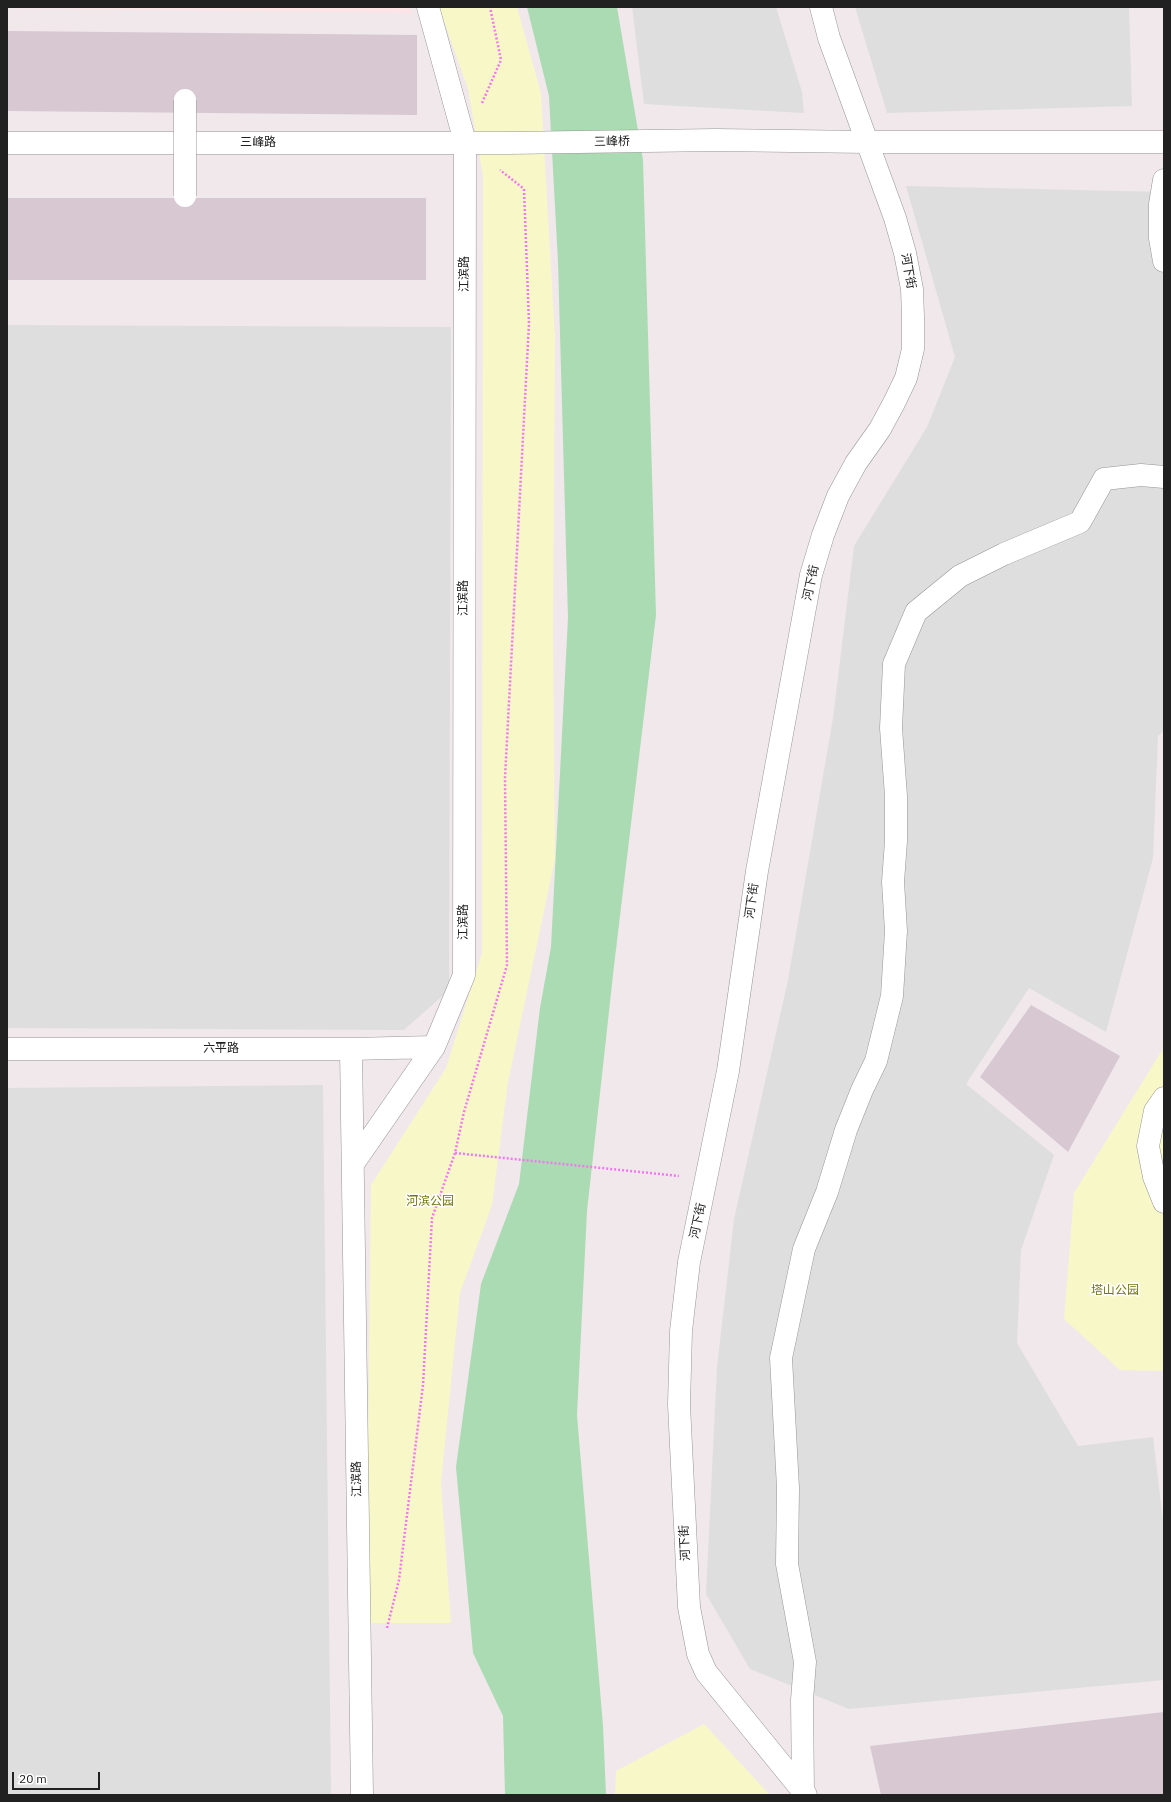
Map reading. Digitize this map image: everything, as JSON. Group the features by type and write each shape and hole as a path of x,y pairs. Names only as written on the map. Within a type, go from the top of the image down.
{"street":[{"name":"江滨路","path":"353,1164 434,1047 464,975 465,142 428,7"},
{"name":"河下街","path":"804,1794 706,1672 698,1654 688,1607 679,1405 681,1331 689,1262 728,1071 757,871 812,575 823,535 838,496 856,463 880,429 894,403 906,378 912,349 912,289 906,253 895,218 829,38 821,7"},
{"path":"185,100 185,196"},
{"name":"三峰桥","path":"508,143 716,140 867,142 1164,142"},
{"name":"三峰路","path":"7,143 508,143"},
{"path":"1164,180 1160,204 1160,238 1164,261"},
{"path":"804,1794 802,1700 805,1662 787,1564 788,1488 781,1358 804,1249 827,1192 846,1130 862,1090 876,1061 892,996 896,931 893,882 896,841 896,796 891,728 894,664 916,612 960,576 1004,554 1080,522 1104,479 1141,475 1164,477"},
{"name":"六平路","path":"7,1049 351,1049 434,1047"},
{"name":"江滨路","path":"351,1049 362,1795"},
{"path":"1164,1098 1154,1111 1148,1146 1154,1177 1164,1202"}],"path":[{"path":"465,142 501,60 490,7"},
{"path":"455,1153 707,1179"}],"shaded area":[{"path":"409,7 412,13 7,8"},
{"path":"527,7 617,7 643,160 656,615 614,966 587,1211 577,1415 603,1726 606,1795 505,1795 503,1716 473,1653 456,1467 481,1284 519,1184 540,1008 551,947 568,618 558,262 549,96"},
{"path":"632,7 776,7 802,92 804,113 644,104"},
{"path":"855,7 1129,7 1132,106 887,113"},
{"path":"906,186 1164,192 1164,730 1158,736 1153,858 1106,1032 1029,988 966,1084 1054,1155 1021,1250 1017,1343 1078,1446 1153,1437 1164,1529 1164,1680 849,1709 750,1669 706,1594 717,1367 734,1219 788,980 833,718 854,546 927,427 955,357"},
{"path":"7,325 451,327 449,990 404,1030 7,1028"},
{"path":"323,1085 331,1795 7,1795 7,1088"}],"green space":[{"name":"河滨公园","path":"439,7 517,7 541,93 555,338 553,631 555,859 508,1082 492,1205 460,1293 441,1483 451,1623 366,1623 371,1185 446,1068 482,953 483,176 468,89"},
{"name":"塔山公园","path":"1164,1047 1164,1371 1120,1370 1064,1319 1074,1193"},
{"path":"704,1724 770,1795 615,1795 616,1771"}],"building":[{"path":"7,31 417,35 417,115 7,111"},
{"path":"7,198 426,198 426,280 7,280"},
{"path":"1031,1005 1120,1056 1068,1152 980,1077"},
{"path":"1164,1712 1164,1795 881,1795 870,1746"}]}
